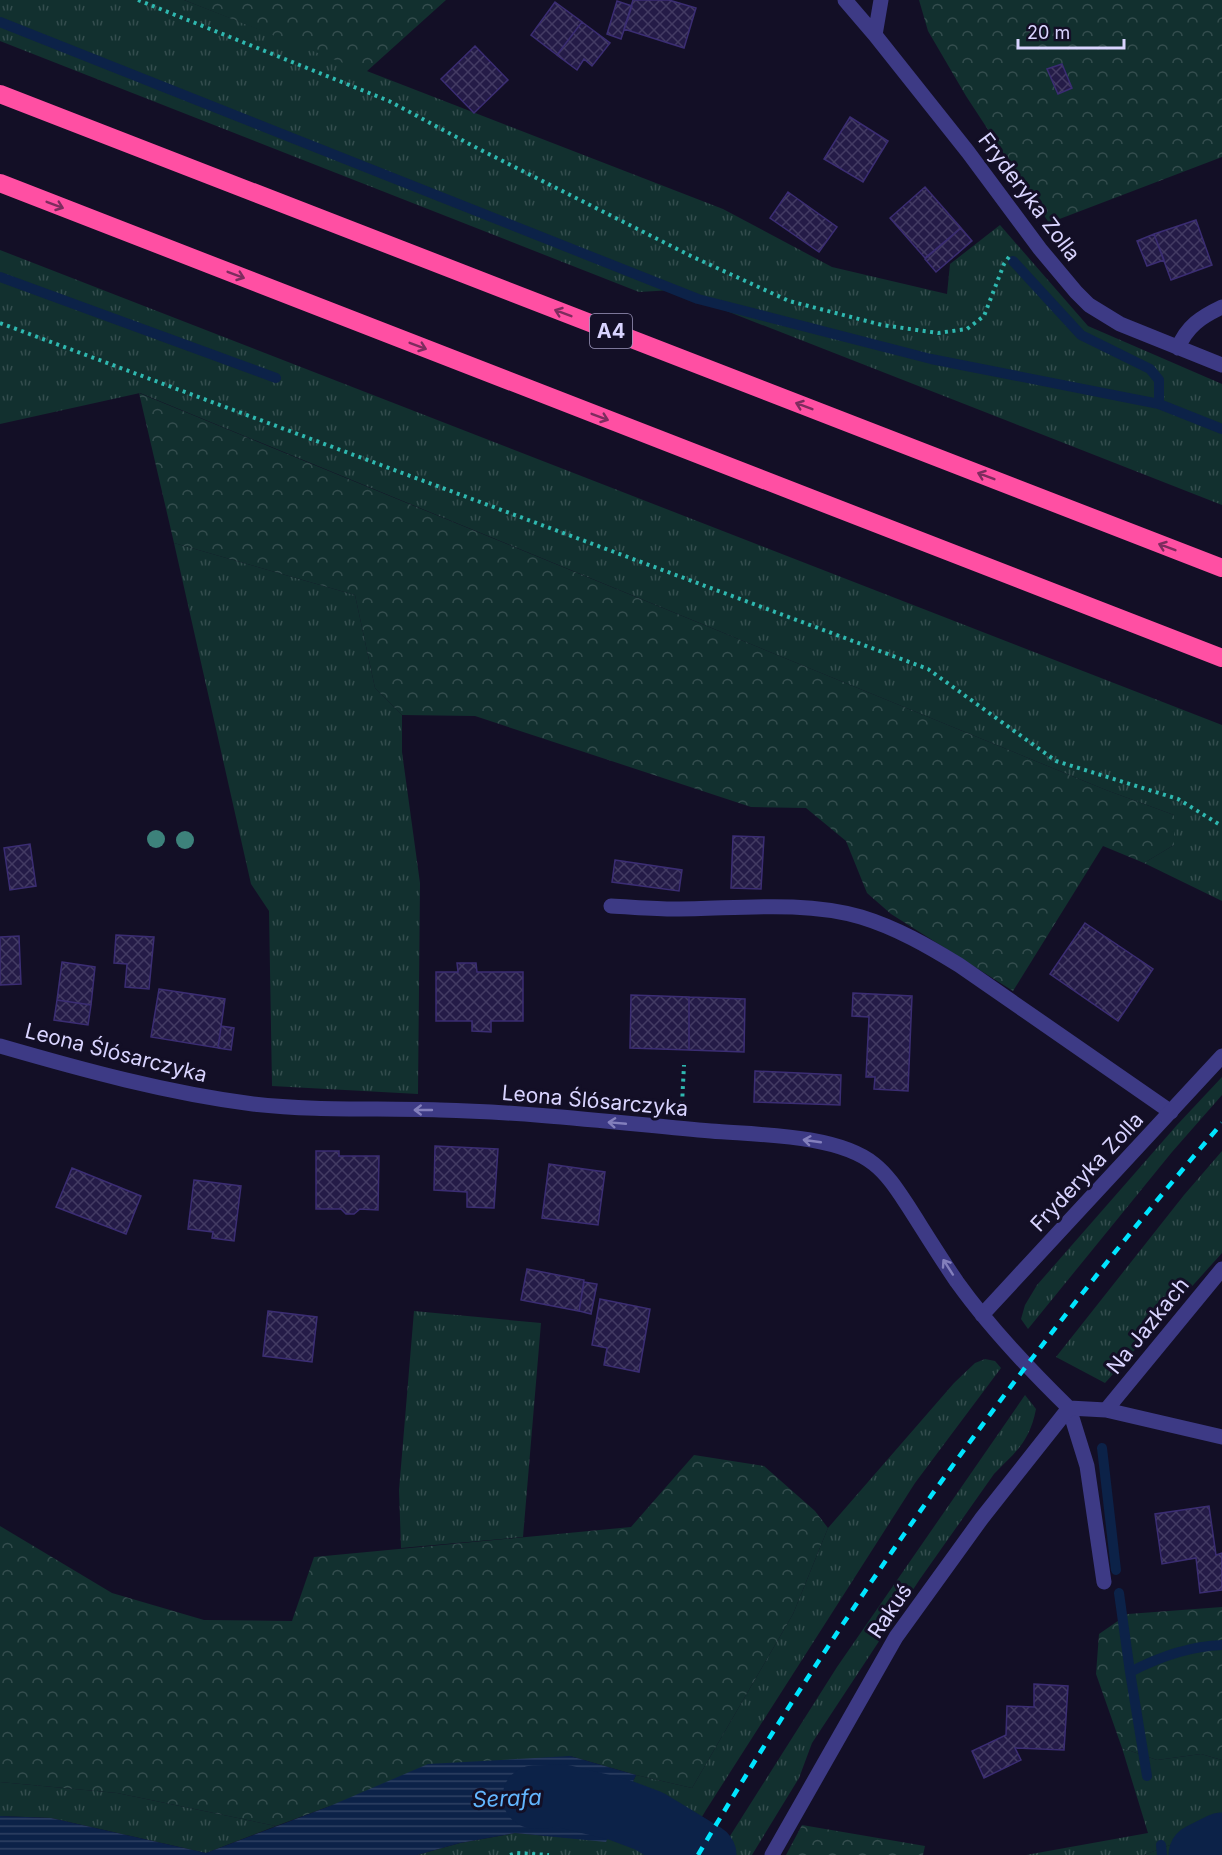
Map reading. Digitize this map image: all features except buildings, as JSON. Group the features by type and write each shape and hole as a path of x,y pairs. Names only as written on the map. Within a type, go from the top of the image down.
{"highway":[{"name":"A4","path":"0,94 1222,568"},
{"path":"0,183 1222,658"}],"street":[{"name":"Fryderyka Zolla","path":"844,0 875,35 968,152 1060,274 1089,305 1120,324 1222,365"},
{"path":"875,35 881,0"},
{"path":"1178,348 1187,330 1194,323 1222,307"},
{"path":"611,906 825,910 860,916 893,928 928,946 967,971 1172,1112"},
{"name":"Leona Ślósarczyka","path":"0,1046 195,1095 253,1104 315,1110 441,1110 592,1120 827,1143 855,1152 875,1164 892,1182 982,1315 1037,1377 1069,1408"},
{"name":"Fryderyka Zolla","path":"982,1315 1222,1056"},
{"name":"Na Jazkach","path":"1106,1410 1222,1269"},
{"path":"1104,1582 1088,1466 1069,1408 1106,1410 1222,1437"},
{"name":"Rakuś","path":"772,1855 896,1637 982,1518 1069,1408"}],"path":[{"path":"138,0 389,101 693,257 789,301 882,325 938,333 967,329 984,316 1004,264 1028,233"},
{"path":"0,323 928,669 1056,761 1178,799 1222,826"},
{"path":"682,1102 684,1065"},
{"path":"510,1855 517,1853 549,1855"}],"green space":[{"path":"0,0 184,0 723,209 832,267 947,294 950,264 1000,225 1088,326 1222,384 1222,505 673,290 639,292 0,41"},
{"path":"184,0 446,0 366,72"},
{"path":"919,0 1222,0 1222,157 1049,223 966,96 928,31"},
{"path":"0,250 1222,725 1222,901 1144,863 1174,845 1174,815 1106,790 140,393 0,424"},
{"path":"139,393 1106,790 1174,815 1174,845 1144,863 1103,846 1013,991 891,914 867,893 846,841 806,808 751,807 475,716 402,715 375,688 355,595 174,543"},
{"path":"174,543 355,595 375,688 402,715 402,752 420,883 418,1094 272,1086 269,911 251,884"},
{"path":"1222,1077 1222,1095 1172,1152 1028,1329 1021,1319 1025,1305 1037,1285"},
{"path":"1222,1151 1222,1253 1105,1383 1056,1357 1184,1195"},
{"path":"414,1311 541,1323 523,1537 401,1548 399,1490"},
{"path":"985,1359 995,1361 1001,1368 915,1483 679,1855 417,1855 460,1843 515,1833 606,1841 636,1775 692,1788 793,1614 828,1528 954,1383 975,1363"},
{"path":"1025,1395 1036,1409 1026,1438 994,1474 920,1579 812,1743 799,1778 752,1855 718,1855 837,1667"},
{"path":"694,1455 764,1466 815,1511 828,1528 793,1614 692,1788 570,1756 330,1806 276,1826 117,1793 0,1782 0,1526 112,1593 204,1620 292,1621 314,1557 631,1527"},
{"path":"1222,1607 1222,1760 1201,1754 1157,1760 1122,1748 1096,1674 1099,1634 1128,1614"},
{"path":"1122,1748 1157,1760 1201,1754 1222,1760 1222,1825 1144,1855 1026,1855 1148,1833"},
{"path":"0,1782 117,1793 276,1826 206,1853 51,1818 0,1816"},
{"path":"802,1825 925,1846 923,1855 786,1855"},
{"path":"1222,1825 1222,1855 1144,1855"}],"water":[{"path":"570,1756 636,1775 606,1842 515,1833 460,1843 417,1855 0,1855 0,1816 51,1818 206,1853 330,1806 428,1764"}],"waterway":[{"path":"0,22 698,299 931,359 1159,404 1222,429"},
{"path":"1013,261 1081,335 1150,369 1159,380 1159,404"},
{"path":"0,277 276,378"},
{"path":"1102,1448 1116,1570"},
{"path":"1119,1593 1130,1672"},
{"path":"1147,1776 1130,1672 1175,1653 1222,1645"},
{"name":"Serafa","path":"534,1797 563,1796 617,1809 649,1821 705,1855"},
{"name":"Serafa","path":"1200,1855 1222,1844"},
{"path":"1161,1845 1162,1855"}],"railway":[{"path":"698,1855 817,1663 944,1477 1079,1297 1222,1123"}]}
